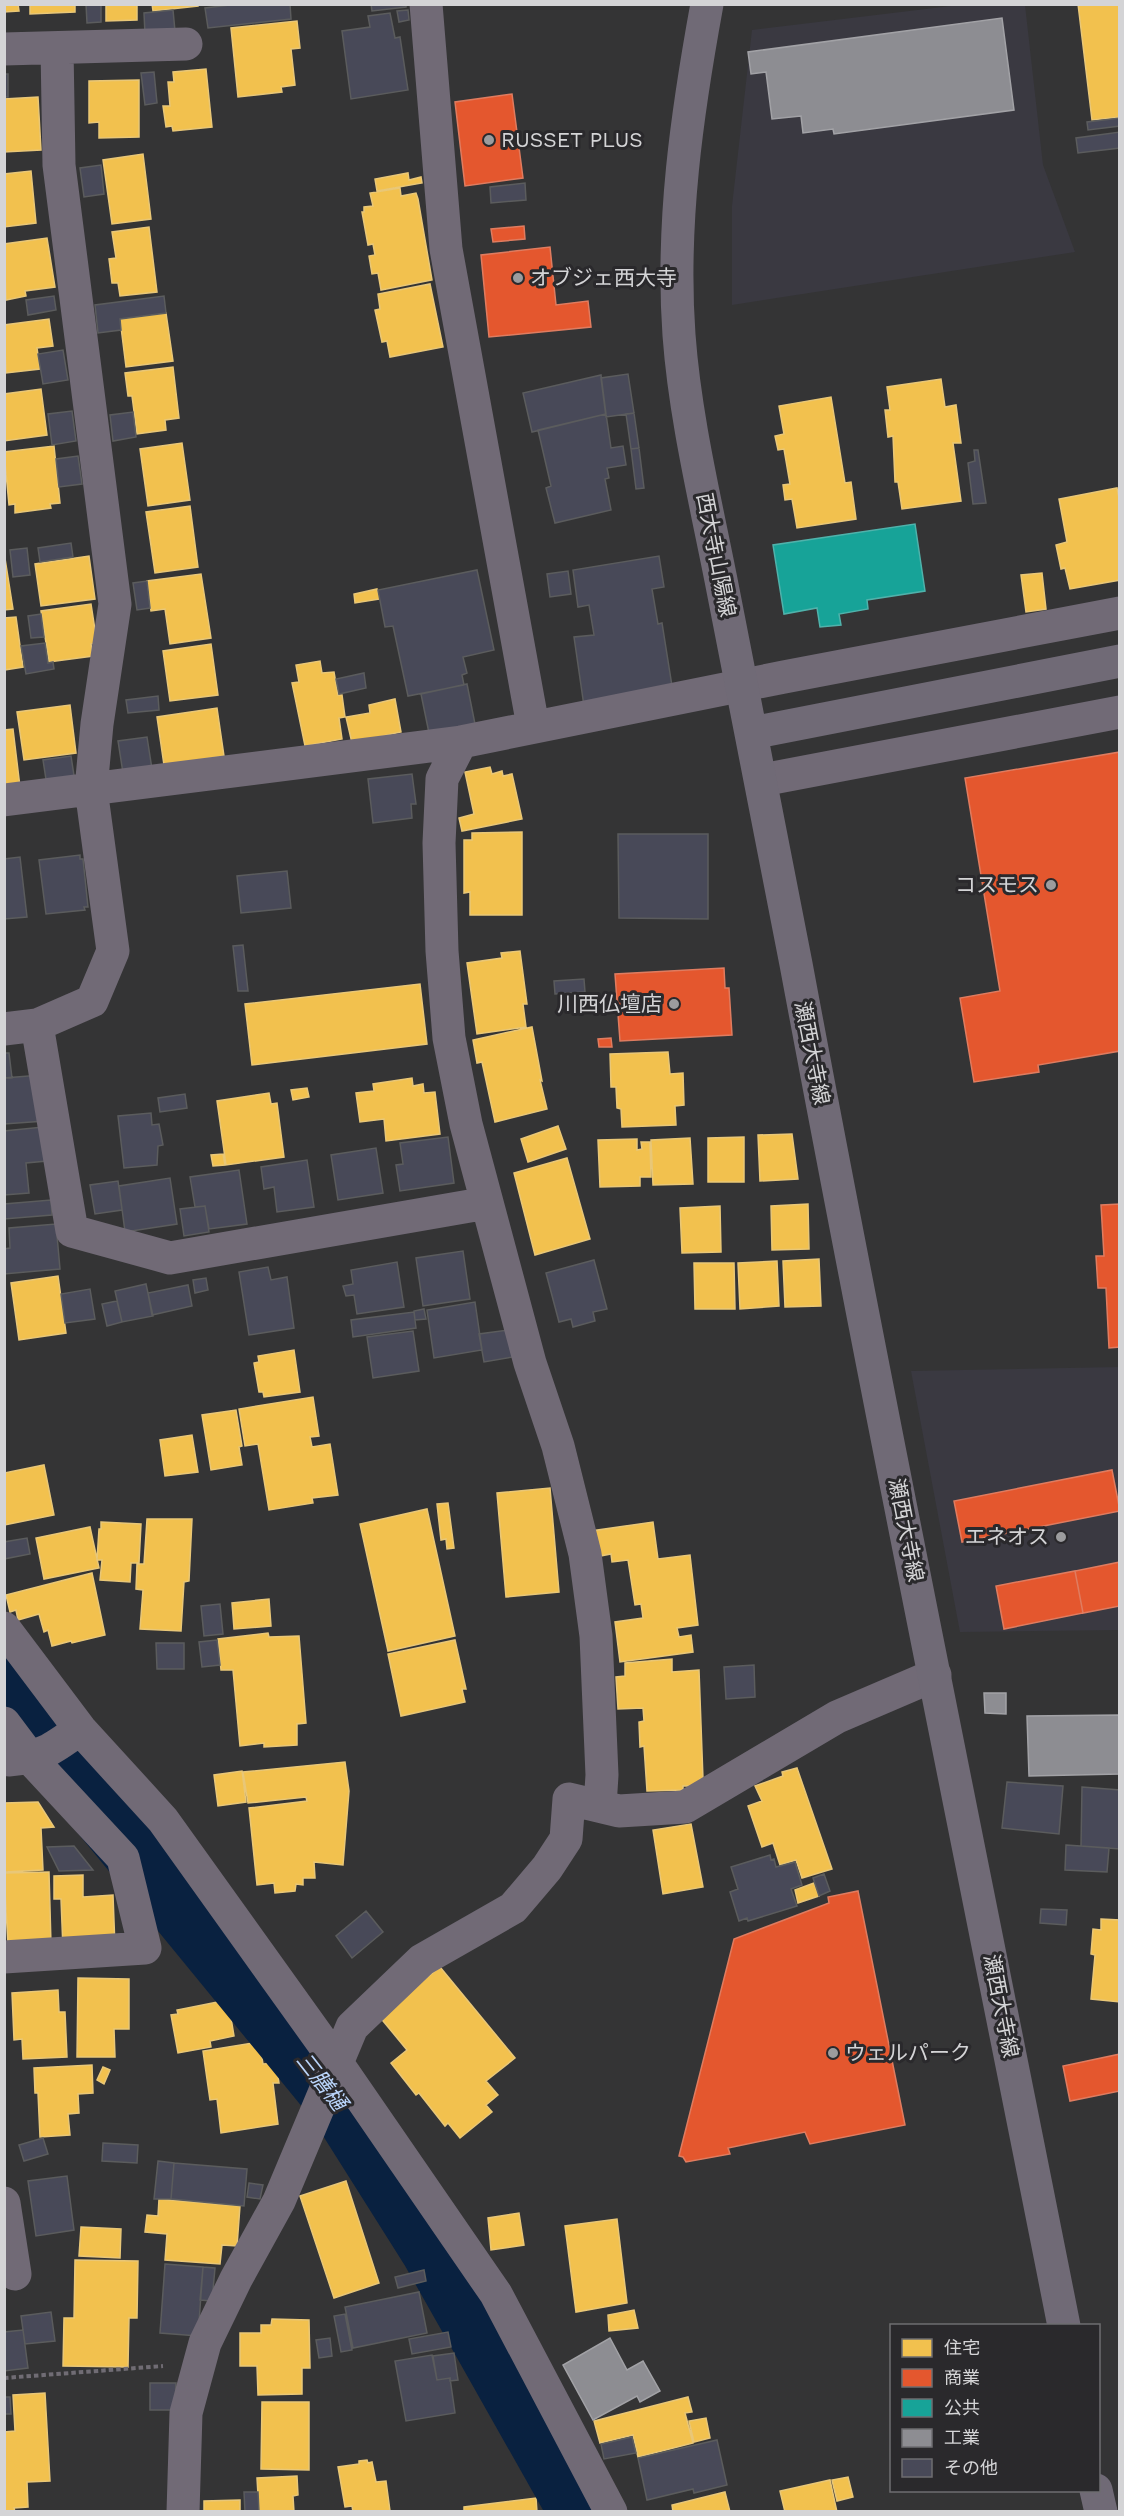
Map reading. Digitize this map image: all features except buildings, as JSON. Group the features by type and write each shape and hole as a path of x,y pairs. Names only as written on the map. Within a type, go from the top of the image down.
{"main road":[{"name":"西大寺山陽線","path":"707,4 695,66 682,171 677,253 678,334 689,418 752,733"},
{"path":"752,733 1119,661"},
{"name":"瀬西大寺線","path":"752,733 827,1130 1064,2324"},
{"path":"1096,2492 1101,2511"}],"street":[{"path":"426,4 446,249 533,726"},
{"path":"4,49 186,44"},
{"path":"4,1029 37,1025 92,1001 113,951 91,789 97,724 115,604 59,165 57,48"},
{"path":"4,800 461,742 742,685 1119,613"},
{"path":"762,780 1119,712"},
{"path":"461,742 442,779 440,843 442,951 449,1038 466,1124 531,1363 558,1446 585,1554 596,1636 602,1775 600,1806"},
{"path":"37,1025 72,1231 170,1258 487,1203"},
{"path":"4,1628 45,1748 123,1858 145,1948 4,1957"},
{"path":"183,2511 186,2413 205,2343 279,2201 352,2027 422,1960 513,1908 547,1868 566,1839 569,1799 620,1811 685,1807 837,1717 934,1675"},
{"path":"4,1723 163,1820 330,2077 496,2295 611,2511"},
{"path":"4,2203 15,2274"}],"path":[{"path":"4,2378 200,2364"}],"shaded area":[{"path":"959,5 1025,5 1043,165 1075,252 732,305 732,206 752,30"},
{"path":"1119,1367 1119,1630 960,1632 911,1371"}],"waterway":[{"name":"三膳樋","path":"4,1691 340,2101 434,2250 582,2512"}],"place":[{"name":"RUSSET PLUS","path":"489,140"},
{"name":"オブジェ西大寺","path":"518,278"},
{"name":"コスモス","path":"1051,885"},
{"name":"川西仏壇店","path":"674,1004"},
{"name":"エネオス","path":"1061,1537"},
{"name":"ウェルパーク","path":"833,2053"}]}
